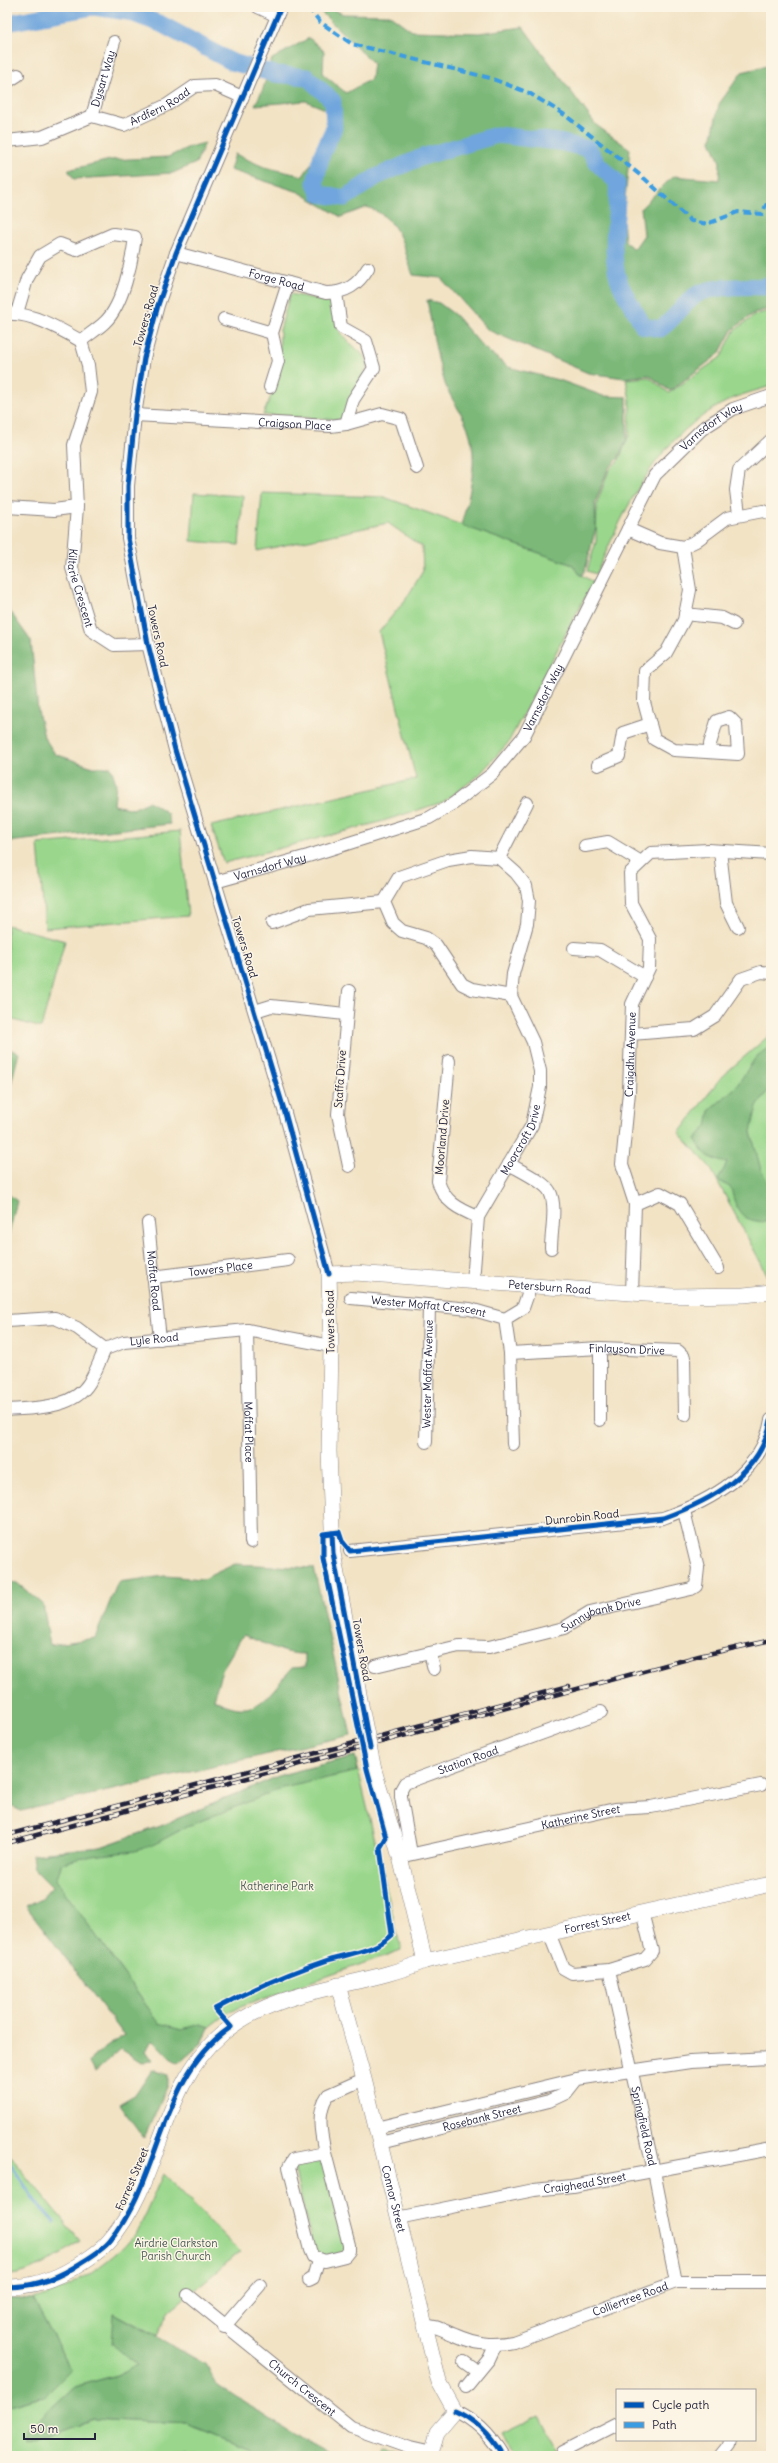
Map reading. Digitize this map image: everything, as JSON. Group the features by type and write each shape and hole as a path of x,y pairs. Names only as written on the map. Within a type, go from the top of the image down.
{"main road":[{"name":"Petersburn Road","path":"329,1274 355,1273 531,1285 632,1294 716,1296 771,1292"},
{"name":"Towers Road","path":"329,1274 331,1346 329,1452 333,1553 374,1770 406,1856 425,1961"},
{"name":"Forrest Street","path":"7,2287 23,2287 49,2280 87,2259 109,2242 124,2221 145,2178 172,2106 198,2058 222,2033 260,2010 307,1993 338,1985 352,1976 393,1964 425,1961 771,1884"},
{"name":"Connor Street","path":"338,1985 364,2079 439,2382 455,2411"},
{"path":"431,2455 437,2432 455,2411"}],"street":[{"path":"258,7 279,11"},
{"name":"Towers Road","path":"279,11 176,253 158,305 144,358 135,415 128,486 128,538 148,644 175,750 255,1011 316,1220 329,1274"},
{"name":"Dysart Way","path":"92,116 114,42"},
{"path":"7,82 18,75"},
{"name":"Ardfern Road","path":"92,116 124,124 167,105 195,86 215,85 242,97"},
{"path":"7,141 42,137 92,116"},
{"path":"114,234 135,237 132,257 120,296 106,321 81,340 62,330 12,314 27,279 40,256 60,244 76,250 114,234"},
{"name":"Forge Road","path":"176,253 313,291 336,293 348,290 360,282 368,268"},
{"path":"270,387 278,361 272,333 288,283"},
{"path":"336,293 341,327 366,341 374,368 353,400 346,424"},
{"path":"224,319 272,333"},
{"name":"Kiltarie Crescent","path":"81,340 88,365 90,392 74,445 77,508 72,568 91,630 114,645 148,644"},
{"name":"Varnsdorf Way","path":"215,882 308,856 429,818 475,789 492,774 524,736 655,475 684,444 702,429 733,409 771,396"},
{"name":"Craigson Place","path":"135,415 330,426 346,424 382,414 401,418 417,468"},
{"path":"739,514 736,490 739,470 771,440"},
{"path":"7,507 54,510 77,508"},
{"path":"628,529 660,544 683,548 727,518 739,514 763,511 771,514"},
{"path":"683,548 690,590 685,614 666,654 646,671 644,702 654,739 674,750 738,754 736,724 729,717 717,720 710,744"},
{"path":"685,614 722,618 734,624"},
{"path":"598,765 619,756 623,732 650,724"},
{"path":"499,858 527,804"},
{"path":"585,846 608,842 641,862"},
{"path":"720,851 726,903 738,927"},
{"name":"Craigdhu Avenue","path":"632,1294 634,1204 622,1164 629,1092 632,1004 649,968 650,939 631,903 630,873 651,853 720,851 770,854"},
{"path":"472,856 499,858 516,873 526,886 529,901 528,924 513,974 511,996 472,989 462,984 436,945 426,938 402,931 393,923 384,902 399,877 448,860 472,856"},
{"path":"272,923 309,909 384,902"},
{"path":"574,948 600,950 645,977"},
{"path":"631,1034 694,1029 715,1016 741,979 761,972 771,973"},
{"name":"Staffa Drive","path":"349,991 345,1014 338,1114 349,1166"},
{"name":"Moorcroft Drive","path":"473,1282 478,1217 532,1125 537,1106 540,1071 533,1042 511,996"},
{"path":"255,1011 271,1006 345,1014"},
{"name":"Moorland Drive","path":"449,1061 438,1181 441,1192 448,1200 478,1217"},
{"path":"508,1164 545,1185 550,1192 553,1210 550,1248"},
{"path":"634,1204 660,1193 680,1204 718,1268"},
{"name":"Moffat Road","path":"148,1223 160,1339"},
{"name":"Towers Place","path":"153,1277 288,1260"},
{"path":"513,1444 510,1353 505,1319 522,1308 531,1285"},
{"name":"Wester Moffat Crescent","path":"351,1298 470,1309 505,1319"},
{"name":"Wester Moffat Avenue","path":"426,1442 429,1306"},
{"path":"7,1321 55,1318 77,1328 105,1349 89,1383 78,1394 58,1404 7,1410"},
{"name":"Lyle Road","path":"105,1349 124,1342 247,1330 331,1346"},
{"name":"Moffat Place","path":"247,1330 255,1536"},
{"path":"600,1348 600,1420"},
{"name":"Finlayson Drive","path":"510,1353 600,1348 678,1351 684,1357 685,1415"},
{"name":"Dunrobin Road","path":"350,1551 664,1518 684,1511 709,1499 738,1478 764,1443 771,1420"},
{"name":"Sunnybank Drive","path":"375,1666 459,1646 489,1647 564,1628 590,1612 691,1589 696,1586 698,1568 684,1511"},
{"path":"430,1653 434,1669"},
{"name":"Station Road","path":"406,1856 401,1797 401,1790 405,1783 601,1712"},
{"name":"Katherine Street","path":"406,1856 615,1809 652,1807 761,1785"},
{"path":"549,1933 563,1968 572,1973 609,1970 645,1959 652,1952 642,1912"},
{"name":"Springfield Road","path":"609,1970 654,2171 676,2282"},
{"name":"Rosebank Street","path":"376,2128 577,2079 631,2073 690,2062 771,2058"},
{"path":"325,2152 294,2159 289,2167 310,2250 313,2257 318,2261 325,2261 345,2256 349,2251 325,2152 320,2132 320,2115 324,2100 328,2095 364,2079"},
{"name":"Rosebank Street","path":"380,2143 549,2101 566,2094 577,2079"},
{"name":"Craighead Street","path":"398,2218 534,2190 654,2171 771,2149"},
{"path":"309,2280 313,2278 318,2261"},
{"name":"Colliertree Road","path":"425,2326 434,2325 470,2342 495,2346 513,2342 676,2282 771,2282"},
{"path":"224,2327 260,2285"},
{"name":"Church Crescent","path":"188,2295 224,2327 351,2427 431,2455"},
{"path":"466,2387 489,2359 495,2346"},
{"path":"464,2362 478,2372"},
{"path":"455,2411 467,2416 483,2430 503,2456"},
{"path":"560,2456 562,2452 616,2425"},
{"path":"721,2456 729,2446 730,2441"}],"green space":[{"path":"316,7 328,7 343,14 390,15 412,31 479,33 523,27 596,125 630,149 623,219 625,242 634,249 644,235 641,208 673,176 719,180 720,162 711,141 719,104 742,72 771,65 771,308 754,313 732,330 719,354 670,391 649,375 624,378 588,373 488,330 441,278 413,275 399,234 394,226 378,212 367,207 341,217 299,192 230,170 235,154 264,167 303,176 342,116 306,101 255,105 263,89 272,59 309,38 324,51 323,74 346,93 371,79 373,63"},
{"path":"205,143 196,163 173,173 74,179 68,170 110,160 168,157 189,147"},
{"path":"290,294 332,302 338,327 345,338 366,359 368,364 343,420 263,415 279,377 280,330"},
{"path":"427,300 439,303 455,315 484,348 508,367 562,381 603,396 627,397 627,439 618,459 608,469 595,503 596,527 585,571 581,576 573,565 461,525 472,481 472,446 468,427 445,385 440,368"},
{"path":"771,310 771,386 734,398 708,412 685,430 665,450 648,472 620,521 596,574 587,571 596,542 597,503 609,470 619,460 629,435 630,400 626,379 649,377 669,393 721,357 734,331 755,315"},
{"path":"194,493 243,496 239,545 191,541"},
{"path":"262,493 384,497 573,565 581,575 593,582 508,743 478,776 443,802 380,822 224,863 211,826 416,779 379,632 406,599 423,571 422,547 388,523 257,551"},
{"path":"7,607 31,641 38,711 44,737 55,754 93,767 111,767 116,783 114,805 133,809 149,801 167,813 170,824 7,842"},
{"path":"180,831 188,916 45,928 38,844"},
{"path":"7,925 65,941 41,1028 7,1018"},
{"path":"771,1034 770,1280 710,1167 679,1133 722,1076"},
{"path":"771,1041 771,1086 757,1106 751,1132 761,1170 771,1188 771,1222 761,1222 748,1218 739,1211 731,1188 718,1180 727,1163 715,1160 708,1156 695,1139 707,1126 710,1110 736,1087 756,1057 769,1047"},
{"path":"7,1048 19,1053 7,1099"},
{"path":"7,1193 17,1201 7,1242"},
{"path":"235,1564 314,1568 351,1735 21,1811 7,1804 7,1582 17,1583 43,1604 50,1645 95,1638 118,1582 165,1576 203,1579","holes":["243,1635 273,1648 297,1654 305,1654 305,1667 292,1668 267,1697 250,1707 240,1708 228,1706 213,1699 223,1668"]},
{"name":"Katherine Park","path":"355,1756 401,1950 232,2010 179,2051 56,1880 45,1852 101,1847 160,1826 281,1775"},
{"path":"355,1756 358,1771 283,1788 188,1826 151,1846 135,1851 92,1856 62,1863 56,1880 159,2023 182,2029 200,2024 210,2027 202,2043 179,2063 170,2058 154,2041 151,2042 146,2051 153,2061 141,2062 121,2049 95,2072 90,2063 95,2055 124,2035 26,1906 42,1898 52,1887 34,1869 32,1855 101,1847 160,1826 281,1775"},
{"path":"152,2070 168,2075 168,2085 144,2138 119,2104 136,2094"},
{"path":"7,2152 80,2241 36,2268 26,2272 7,2275"},
{"path":"322,2155 347,2245 344,2255 315,2256 293,2164"},
{"name":"Airdrie Clarkston Parish Church","path":"163,2174 240,2252 169,2311 157,2336 114,2313 138,2365 117,2375 74,2387 51,2409 28,2442 93,2419 187,2424 270,2456 7,2456 7,2407 45,2396 71,2370 33,2299 61,2289 77,2281 92,2272 120,2250 139,2227"},
{"path":"7,2297 33,2299 71,2370 45,2396 7,2407"},
{"path":"114,2313 205,2364 218,2385 302,2440 331,2456 270,2456 187,2424 93,2419 27,2443 27,2430 74,2387 117,2375 137,2365 112,2344"},
{"path":"539,2416 557,2450 556,2456 515,2456 502,2434"},
{"path":"385,2446 411,2454 414,2456 381,2456"}],"waterway":[{"path":"7,23 93,7"},
{"path":"94,7 128,12 161,24 232,62 275,74 307,77 333,101 334,128 322,154 315,183 320,194 345,198 376,177 422,157 497,135 559,142 589,149 597,163 617,182 614,235 617,274 623,291 643,326 660,329 670,321 686,303 702,292 729,287 765,287 771,283"},
{"path":"7,2159 35,2201 54,2222"}],"railway":[{"path":"7,1843 699,1656 771,1640"},
{"path":"7,1835 569,1686"}],"marked path":[{"path":"308,7 320,22 352,44 490,78 529,93 565,115 645,179 691,221 707,224 738,212 762,214 766,205 771,205"}],"cycle path":[{"path":"281,7 176,253 158,305 144,358 135,415 128,486 128,538 148,644 175,750 285,1113 329,1274"},
{"path":"7,2287 25,2286 58,2276 93,2256 110,2241 127,2215 141,2187 175,2099 189,2072 207,2048 231,2027 215,2009 257,1988 299,1970 328,1960 370,1949 385,1941 392,1935 380,1848 386,1838 367,1769 323,1558 323,1534 339,1532 342,1541 350,1551 663,1518 698,1503 731,1483 757,1456 766,1439 771,1420"},
{"path":"332,1533 333,1553 370,1748"},
{"path":"455,2411 470,2419 482,2429 503,2456"}]}
